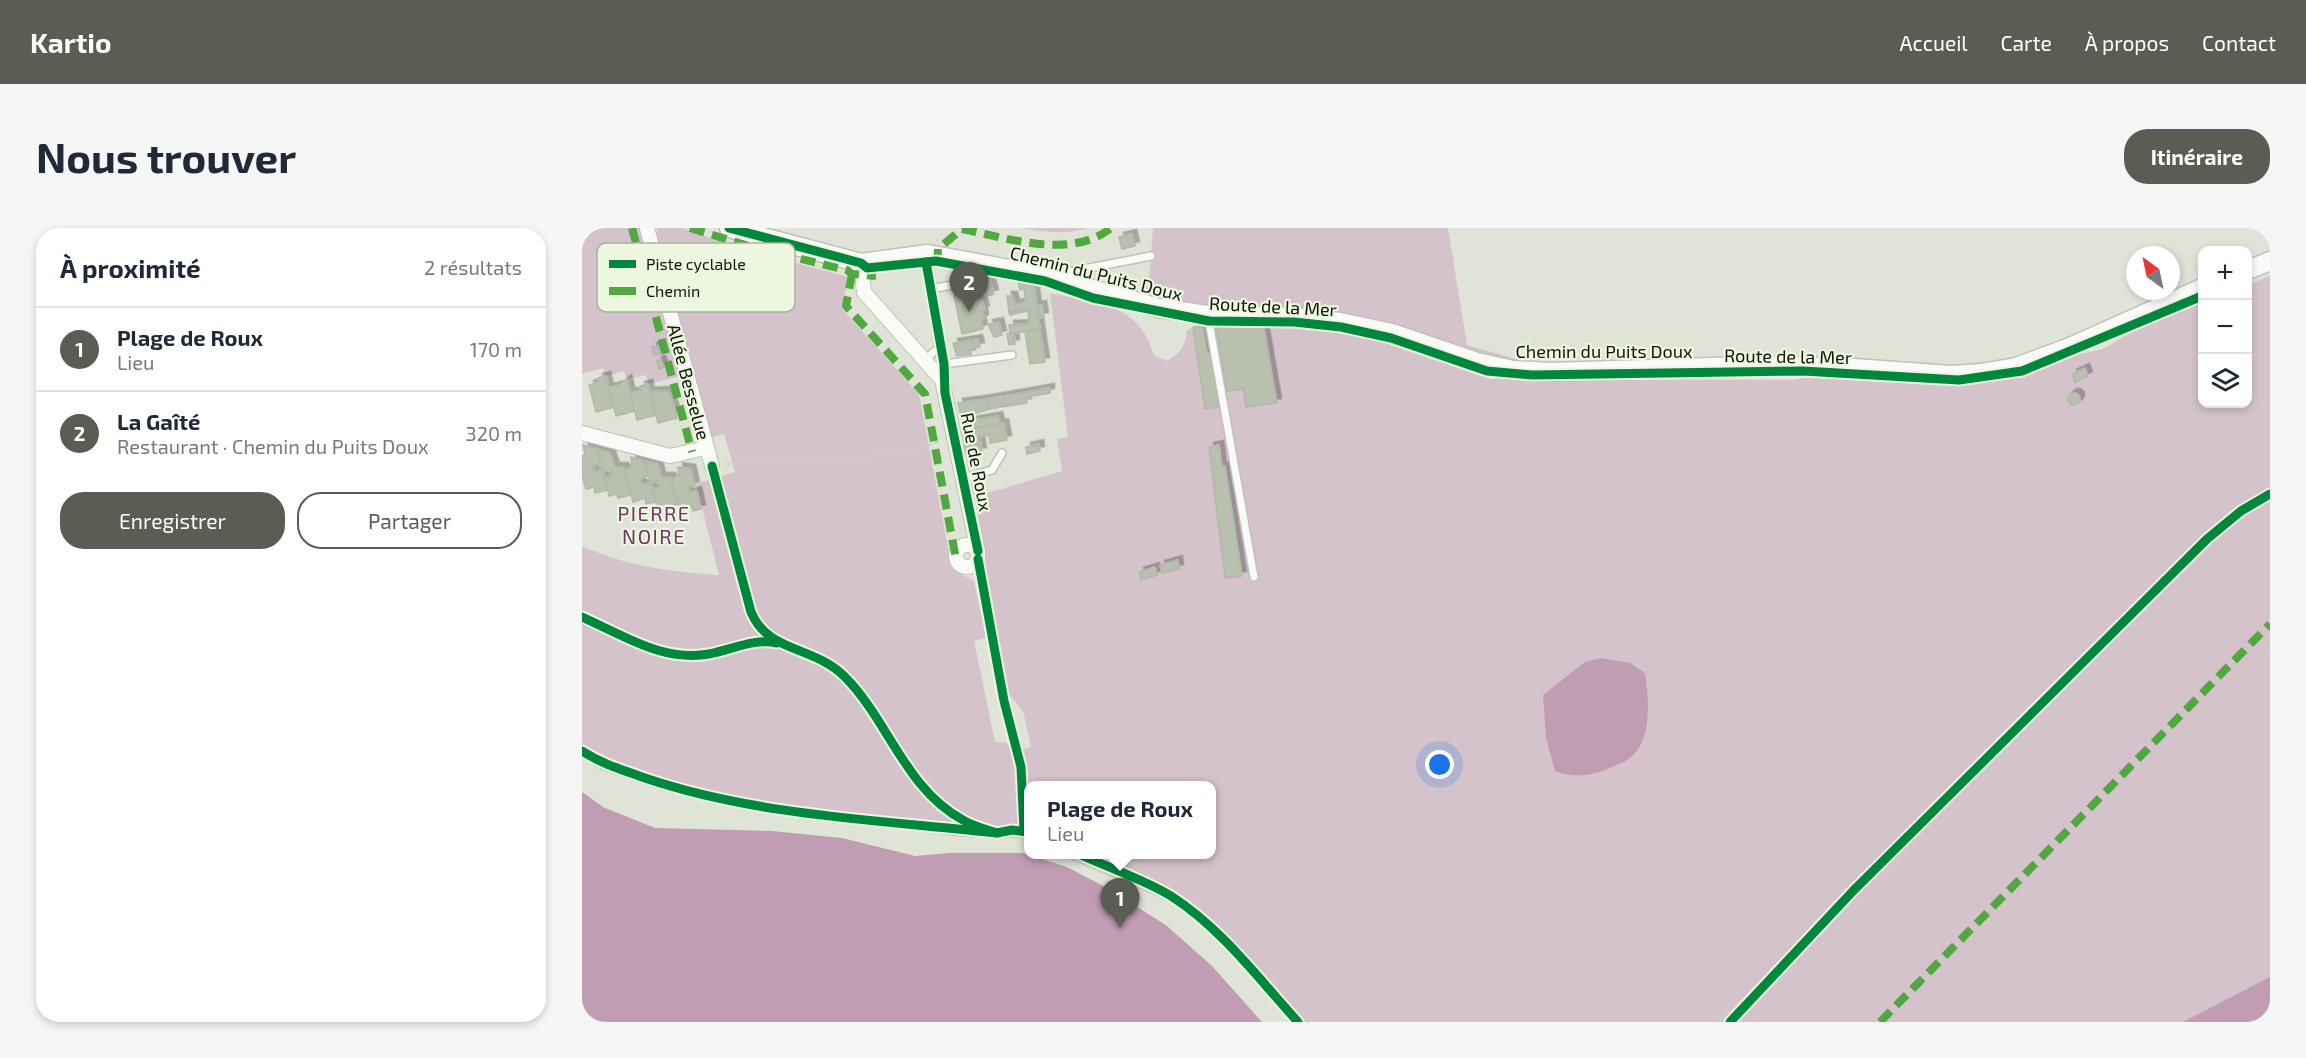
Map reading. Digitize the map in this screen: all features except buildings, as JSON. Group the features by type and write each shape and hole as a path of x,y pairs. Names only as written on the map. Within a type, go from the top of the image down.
{"street":[{"name":"Allée Besselue","path":"647,228 651,243"},
{"path":"729,228 787,243"},
{"path":"795,245 861,262"},
{"name":"Chemin du Puits Doux","path":"861,262 928,254 1047,276 1158,308 1208,315 1294,317 1340,322 1392,333 1477,362 1513,370 1551,372 1744,366 1840,368 1951,375 2016,367 2070,347 2198,290"},
{"path":"2252,268 2270,261"},
{"name":"Rue de Roux","path":"861,262 864,292 942,380 975,548"},
{"name":"Allée Besselue","path":"669,312 705,448 712,466"},
{"path":"582,433 670,456 705,448"}],"lane":[{"path":"1047,276 1098,264 1151,256"},
{"path":"929,365 939,347 930,289 952,285"},
{"path":"1208,315 1254,577"},
{"path":"929,365 1012,355"},
{"path":"962,479 992,470 1002,453"}],"path":[{"path":"739,646 755,635 755,623 712,466 734,463 830,462 920,448 954,436"},
{"path":"975,548 1005,701 1021,767 1024,830"},
{"path":"582,617 640,644 675,655 708,654 768,641 782,644"},
{"path":"755,623 770,638 821,658 840,672 860,693 910,769 932,797 963,820 997,833"}],"shaded area":[{"path":"582,228 641,228 645,243 597,243 597,312 664,312 681,376 648,384 646,375 627,379 624,371 606,376 603,368 582,374"},
{"path":"657,228 682,228 725,243 656,243"},
{"path":"1022,228 1088,228 1047,232"},
{"path":"1153,228 1448,228 1467,345 1533,364 1493,362 1378,324 1192,308 1142,298 1149,283"},
{"path":"795,263 848,277 842,309 919,394 952,569 974,581 986,638 974,641 995,742 1006,743 1017,751 1031,747 1023,711 1005,689 971,498 1062,471 1057,439 1068,437 1050,293 1114,308 1138,324 1154,355 1167,361 1182,349 1187,330 1193,327 1325,328 1370,336 1490,379 1795,380 1813,374 1972,383 2023,375 2071,356 2103,349 2140,327 2198,305 2198,408 2252,408 2252,283 2270,276 2270,1022 1293,1022 1215,934 1167,901 1069,859 1216,859 1216,781 1024,781 1024,839 958,837 739,807 663,791 601,770 582,758 582,546 615,559 649,567 719,575 696,484 735,472 724,434 710,438 675,312 795,312"},
{"path":"1601,658 1630,663 1645,673 1648,708 1641,744 1627,760 1599,772 1580,775 1555,771 1546,738 1543,695 1585,662"},
{"path":"582,792 603,807 655,828 772,831 842,838 915,856 950,853 1023,853 1024,859 1042,859 1067,867 1111,890 1167,926 1212,966 1262,1022 582,1022"},
{"path":"2270,977 2270,1022 2183,1022"}],"marked path":[{"path":"632,228 636,243"},
{"path":"690,228 739,243"},
{"path":"937,264 938,249 962,229 1018,241 1058,245 1095,238 1111,228"},
{"path":"795,258 847,270 852,274 876,276"},
{"path":"852,274 846,306 925,394 956,559"},
{"path":"654,312 692,452"},
{"path":"1880,1022 2270,624"}],"cycle path":[{"name":"Route de la Mer","path":"729,228 786,243"},
{"name":"Route de la Mer","path":"795,246 861,263 867,268 936,261 1045,281 1093,298 1209,321 1294,322 1341,327 1391,338 1487,371 1532,375 1803,371 1959,380 2022,371 2198,298"},
{"path":"926,262 944,364 945,393 978,551"},
{"path":"712,466 751,612 759,625 768,635 819,659 845,677 874,713 912,773 927,791 943,807 963,820 997,833"},
{"path":"1730,1022 1853,891 2207,539 2241,511 2270,494"},
{"path":"978,559 1004,701 1021,767 1024,830"},
{"path":"582,617 643,645 675,654 709,654 751,643 777,643"},
{"path":"582,751 605,763 645,778 731,801 864,820 997,833 1012,830 1024,832"},
{"path":"1091,859 1149,884 1189,909 1223,938 1298,1022"}],"place":[{"name":"La Gaîté","path":"969,312"},
{"name":"Plage de Roux","path":"1120,928"}],"district":[{"name":"PIERRE NOIRE","path":"654,526"}]}
